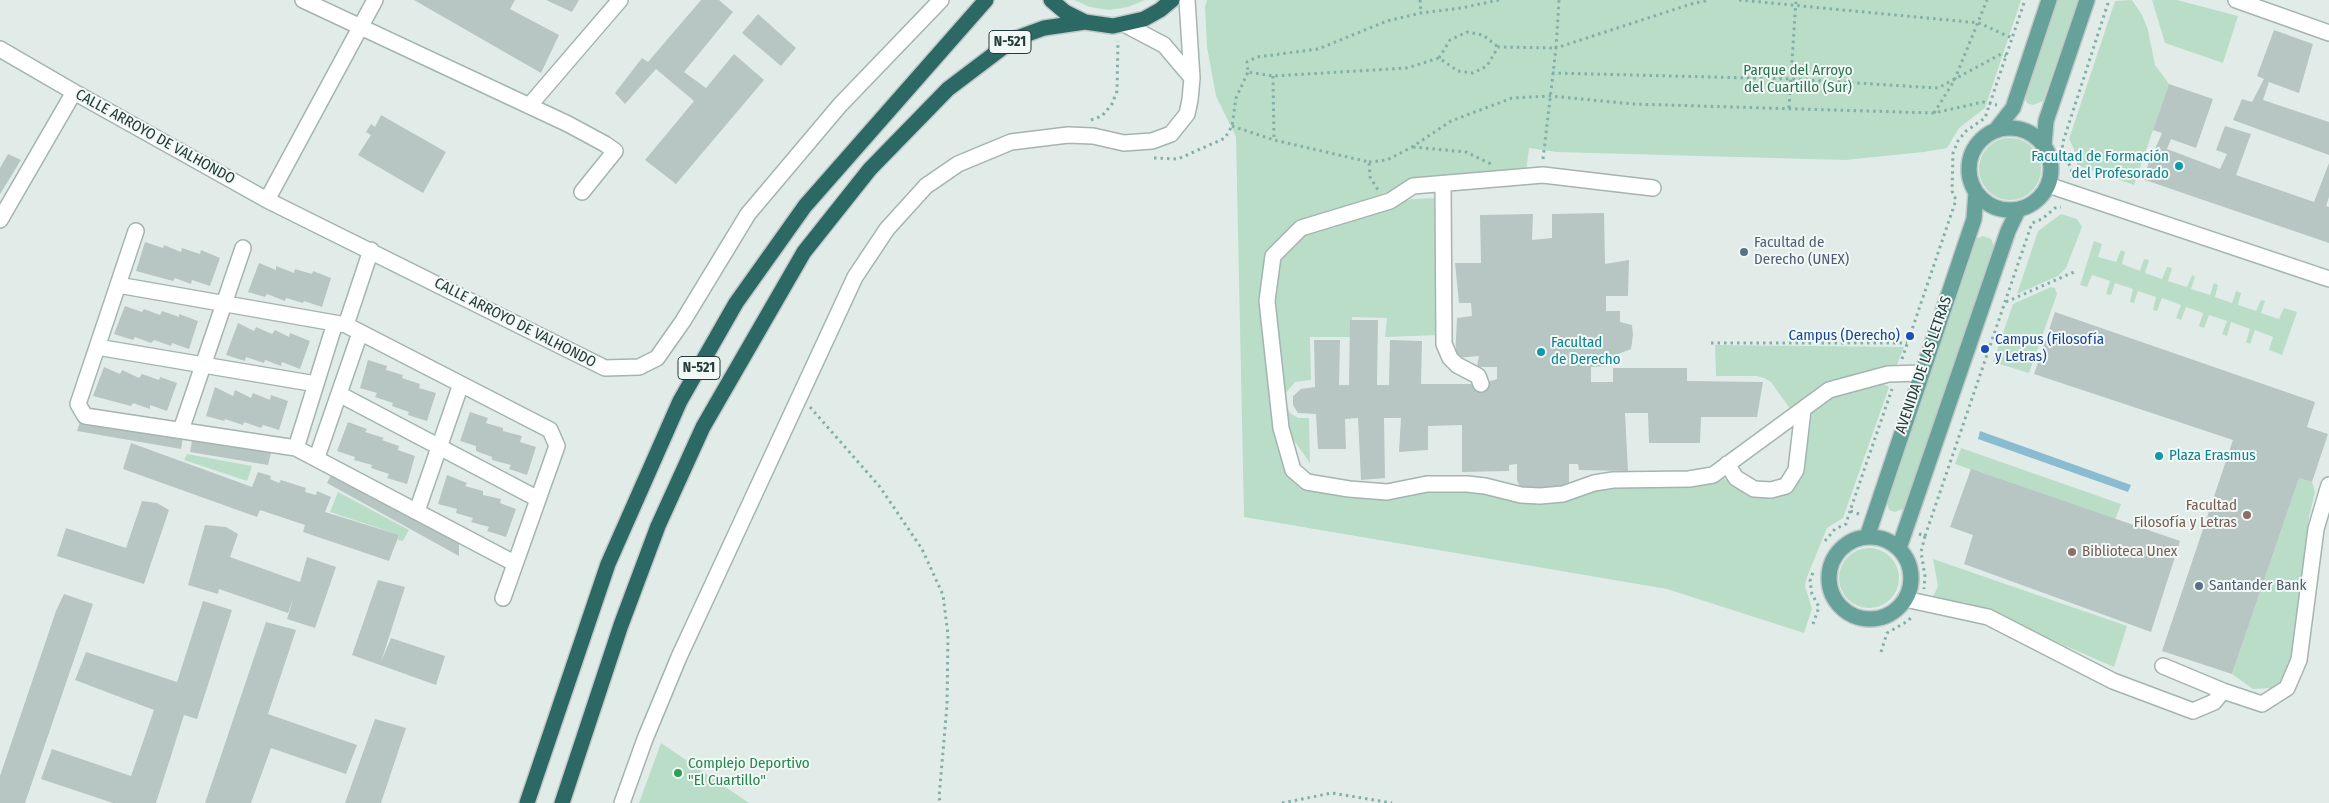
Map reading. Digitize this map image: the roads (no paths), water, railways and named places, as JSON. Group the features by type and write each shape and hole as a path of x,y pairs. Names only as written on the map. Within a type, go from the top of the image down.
{"highway":[{"name":"N-521","path":"527,803 608,564 680,401 736,303 805,206 986,0"},
{"name":"N-521","path":"1051,0 1065,12 1085,22"},
{"name":"N-521","path":"562,803 621,625 658,526 703,427 804,252 870,169 948,89 1014,39 1044,28 1085,22 1119,25 1152,15 1172,0"}],"main road":[{"path":"1995,131 2011,128 2022,129 2032,134 2044,145 2049,155 2052,167 2048,185 2039,200 2018,210 2007,211 1996,208 1986,203 1976,192 1969,173 1970,157 1982,139 1995,131 2013,108 2049,0"},
{"path":"2044,145 2046,121 2088,0"},
{"name":"AVENIDA DE LAS LETRAS","path":"1867,537 1974,219 1976,192"},
{"path":"1899,548 2008,232 2018,210"},
{"path":"1867,537 1884,539 1899,548 1906,560 1910,573 1910,587 1905,600 1896,609 1885,616 1866,619 1848,613 1834,599 1829,581 1832,562 1843,546 1854,540 1867,537"}],"street":[{"path":"302,0 594,137 615,151 582,192"},
{"path":"267,200 375,0"},
{"path":"529,106 620,0"},
{"name":"CALLE ARROYO DE VALHONDO","path":"0,49 267,200 371,250 605,368 639,367 657,358 683,321 748,214 840,105 941,0"},
{"path":"622,803 645,739 679,657 856,277 887,229 926,186 958,164 1011,142 1068,135 1094,136 1124,142 1152,141 1170,134 1187,114 1190,100 1192,78 1186,0"},
{"path":"2236,0 2329,33"},
{"path":"1119,25 1164,45 1192,78"},
{"path":"0,220 74,92"},
{"path":"1653,188 1543,175 1413,186 1390,201 1301,228 1273,256 1267,301 1281,428 1284,443 1294,470 1307,482 1387,492 1427,484 1467,484 1485,486 1521,495 1540,496 1563,494 1594,483 1613,480 1689,479 1713,475 1829,390 1888,374 1922,373"},
{"path":"1443,184 1444,344 1450,358 1457,366 1478,376 1481,384"},
{"path":"2048,185 2067,193 2329,279"},
{"path":"136,231 78,404 85,416 296,448 317,457 514,563"},
{"path":"182,430 243,248"},
{"path":"296,448 316,384 371,250"},
{"path":"118,285 341,324 550,430 557,446 503,598"},
{"path":"317,457 360,333"},
{"path":"97,347 316,384"},
{"path":"417,511 461,384"},
{"path":"338,394 538,499"},
{"path":"1727,464 1736,478 1754,489 1771,490 1786,486 1796,470 1804,410"},
{"path":"2163,666 2223,691 2262,704 2287,688 2299,660 2316,530 2329,485"},
{"path":"1905,600 1988,617 2113,681 2193,711 2214,702 2223,691"}],"water":[{"path":"1980,431 2131,485 2128,492 1978,439"}],"place":[{"name":"Facultad de Formación del Profesorado","path":"2179,166"},
{"name":"Facultad de Derecho (UNEX)","path":"1744,252"},
{"name":"Campus (Derecho)","path":"1910,336"},
{"name":"Campus (Filosofía y Letras)","path":"1985,349"},
{"name":"Facultad de Derecho","path":"1541,352"},
{"name":"Plaza Erasmus","path":"2159,456"},
{"name":"Facultad Filosofía y Letras","path":"2247,515"},
{"name":"Biblioteca Unex","path":"2072,552"},
{"name":"Santander Bank","path":"2199,586"},
{"name":"Complejo Deportivo \"El Cuartillo\"","path":"678,773"}],"park label":[{"name":"Parque del Arroyo del Cuartillo (Sur)","path":"1798,80"}]}
